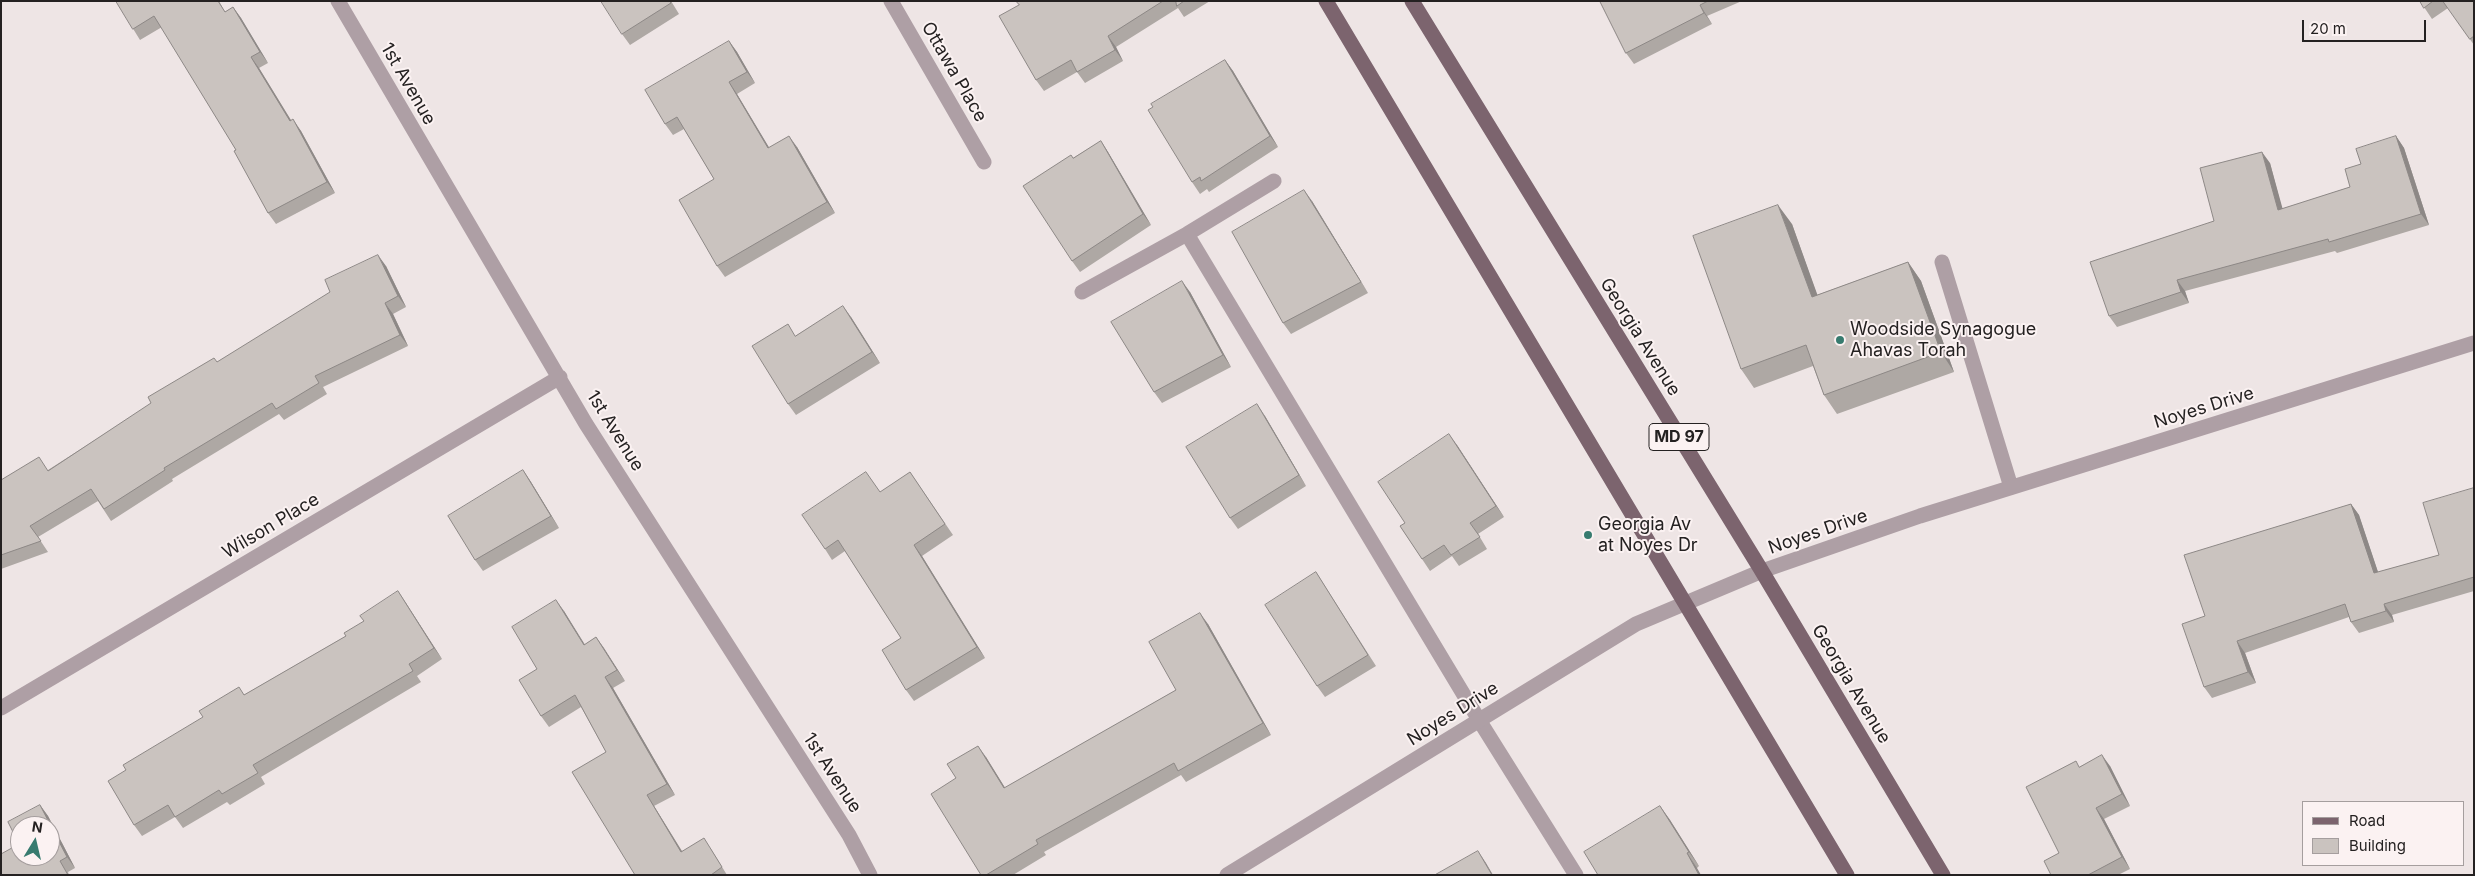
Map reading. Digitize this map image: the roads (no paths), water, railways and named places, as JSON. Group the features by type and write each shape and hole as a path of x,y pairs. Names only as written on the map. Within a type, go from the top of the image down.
{"main road":[{"path":"1326,1 1847,875"},
{"name":"Georgia Avenue","path":"1412,1 1762,571 1943,875"}],"street":[{"name":"1st Avenue","path":"338,1 586,424 850,835 870,875"},
{"name":"Ottawa Place","path":"891,1 984,162"},
{"path":"1082,292 1187,234 1274,181"},
{"path":"1187,234 1479,720 1576,875"},
{"path":"1942,262 2011,487"},
{"name":"Noyes Drive","path":"1227,875 1636,624 1762,571 2011,487 2474,343"},
{"name":"Wilson Place","path":"1,708 560,377"}],"place":[{"name":"Woodside Synagogue Ahavas Torah","path":"1840,340"},
{"name":"Georgia Av at Noyes Dr","path":"1588,535"}]}
